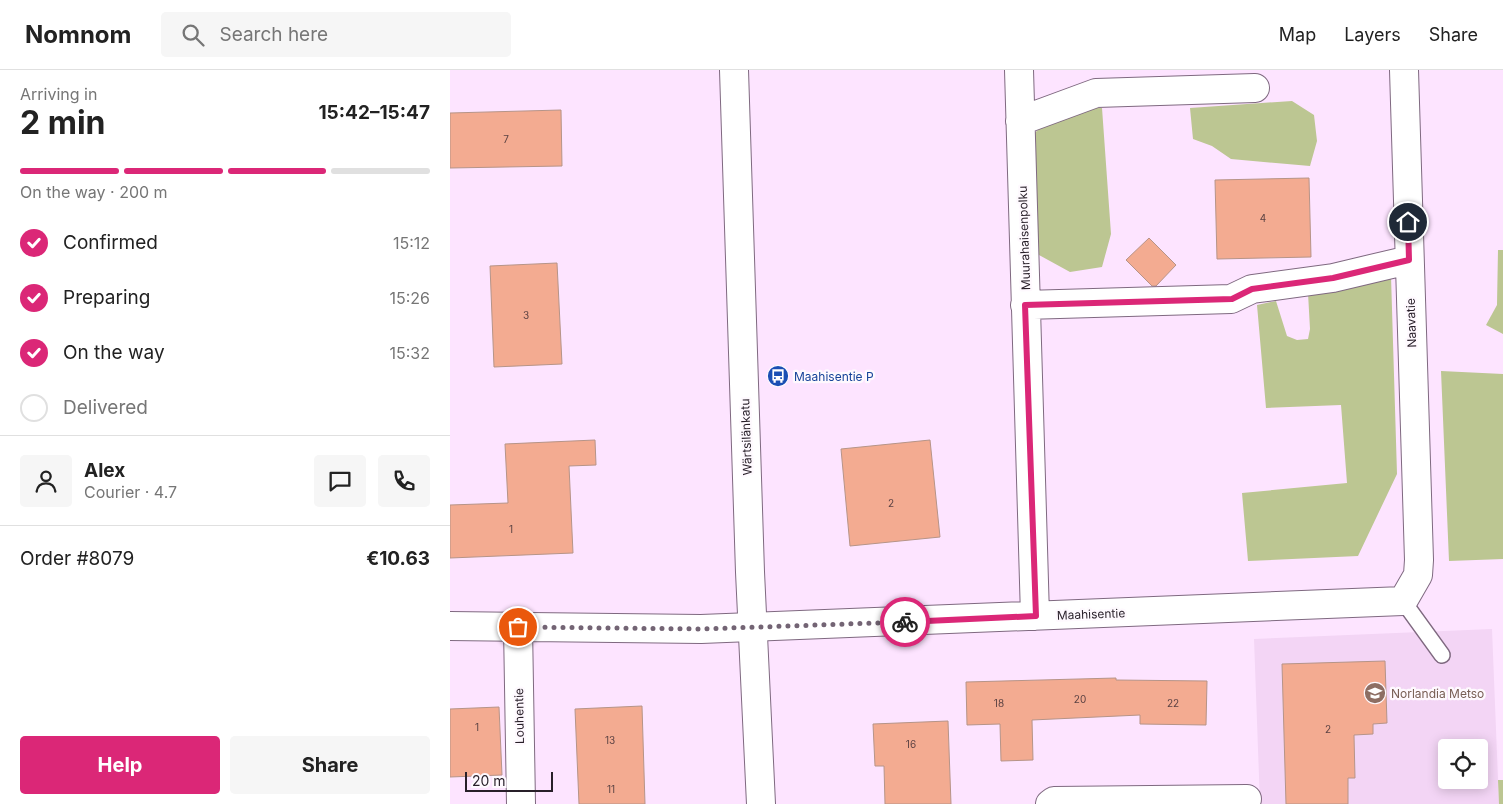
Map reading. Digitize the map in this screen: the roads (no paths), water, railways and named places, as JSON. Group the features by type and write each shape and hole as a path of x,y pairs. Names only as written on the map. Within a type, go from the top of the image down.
{"street":[{"name":"Wärtsilänkatu","path":"734,70 752,627 761,804"},
{"name":"Muurahaisenpolku","path":"1019,70 1036,616"},
{"name":"Naavatie","path":"1403,601 1418,575 1404,70"},
{"path":"1020,121 1096,94 1255,88"},
{"path":"1025,305 1232,299 1252,289 1333,278 1409,260"},
{"name":"Maahisentie","path":"450,626 701,629 1403,601"},
{"name":"Louhentie","path":"518,627 521,804"},
{"path":"1050,804 1054,801 1247,799"}],"lane":[{"path":"1403,601 1442,655"}],"place":[{"name":"Maahisentie P","path":"778,376"},
{"name":"Norlandia Metso","path":"1375,693"}]}
